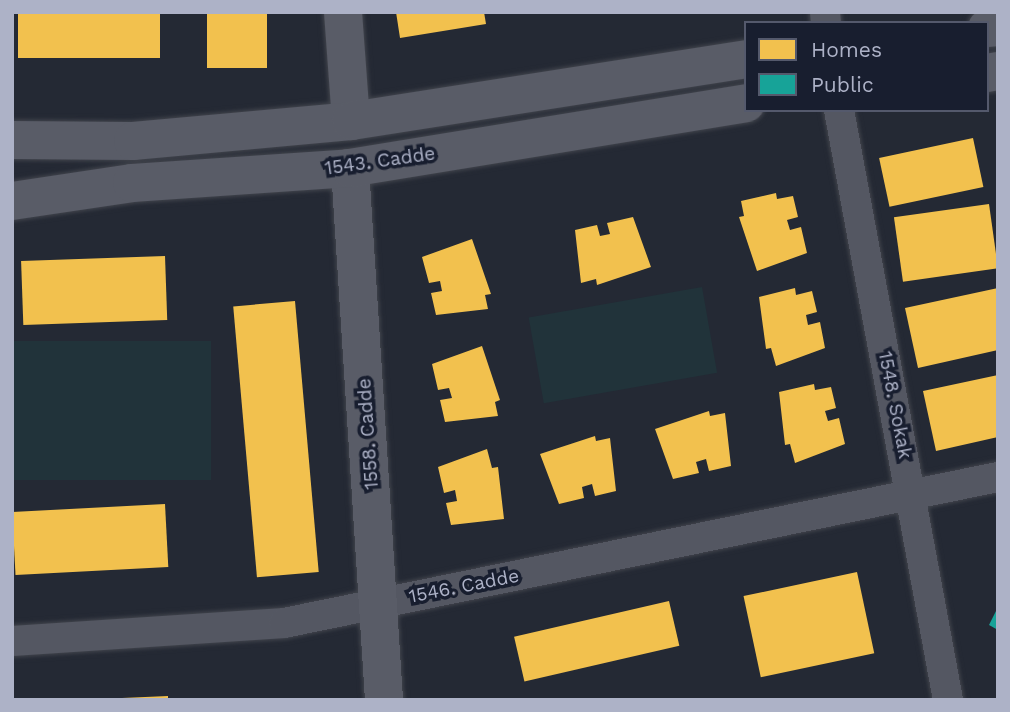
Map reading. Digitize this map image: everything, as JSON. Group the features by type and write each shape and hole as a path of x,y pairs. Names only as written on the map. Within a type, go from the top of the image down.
{"main road":[{"path":"343,12 351,121"},
{"path":"12,140 133,141 351,121 744,60"},
{"name":"1543. Cadde","path":"12,201 132,183 350,168 744,103"},
{"name":"1558. Cadde","path":"350,168 384,700"}],"street":[{"name":"1548. Sokak","path":"839,112 948,700"},
{"name":"1546. Cadde","path":"12,641 284,623 998,477"}],"shaded area":[{"path":"702,287 717,373 544,403 529,318"},
{"path":"12,341 211,341 211,480 12,480"}],"building: Homes":[{"path":"18,12 160,12 160,58 18,58"},
{"path":"207,12 267,12 267,68 207,68"},
{"path":"396,12 484,12 486,24 400,38"},
{"path":"973,138 983,187 889,207 879,158"},
{"path":"776,193 777,199 793,196 798,217 787,220 790,230 801,227 807,253 757,271 739,217 744,216 741,201"},
{"path":"989,204 998,268 903,282 894,217"},
{"path":"633,217 651,267 597,285 596,279 581,283 575,230 597,225 600,236 610,234 607,223"},
{"path":"472,239 491,294 485,295 488,309 436,315 431,293 442,291 440,281 429,283 422,257"},
{"path":"165,256 167,320 23,325 21,261"},
{"path":"795,288 796,295 812,291 817,312 806,315 808,325 820,322 825,348 776,366 771,348 766,349 759,297"},
{"path":"998,288 998,350 918,368 905,308"},
{"path":"295,301 319,572 257,577 233,306"},
{"path":"482,346 500,400 495,402 498,416 445,422 440,400 452,398 449,388 438,390 432,364"},
{"path":"998,375 998,437 936,451 923,391"},
{"path":"814,384 815,390 831,387 836,408 825,411 828,421 839,418 845,444 795,463 790,444 785,445 779,392"},
{"path":"709,411 710,416 725,413 731,466 709,471 706,459 696,462 699,473 673,479 655,429"},
{"path":"595,436 596,441 610,438 616,491 595,496 592,484 582,487 584,498 559,504 540,454"},
{"path":"487,449 492,468 498,467 504,519 451,525 446,503 457,501 455,490 444,493 438,467"},
{"path":"165,504 168,567 16,575 12,512"},
{"path":"857,572 874,653 761,677 744,596"},
{"path":"669,601 679,646 524,682 514,637"},
{"path":"168,696 168,700 122,700 122,698"}],"building: Public":[{"path":"998,607 998,630 989,625"}]}
